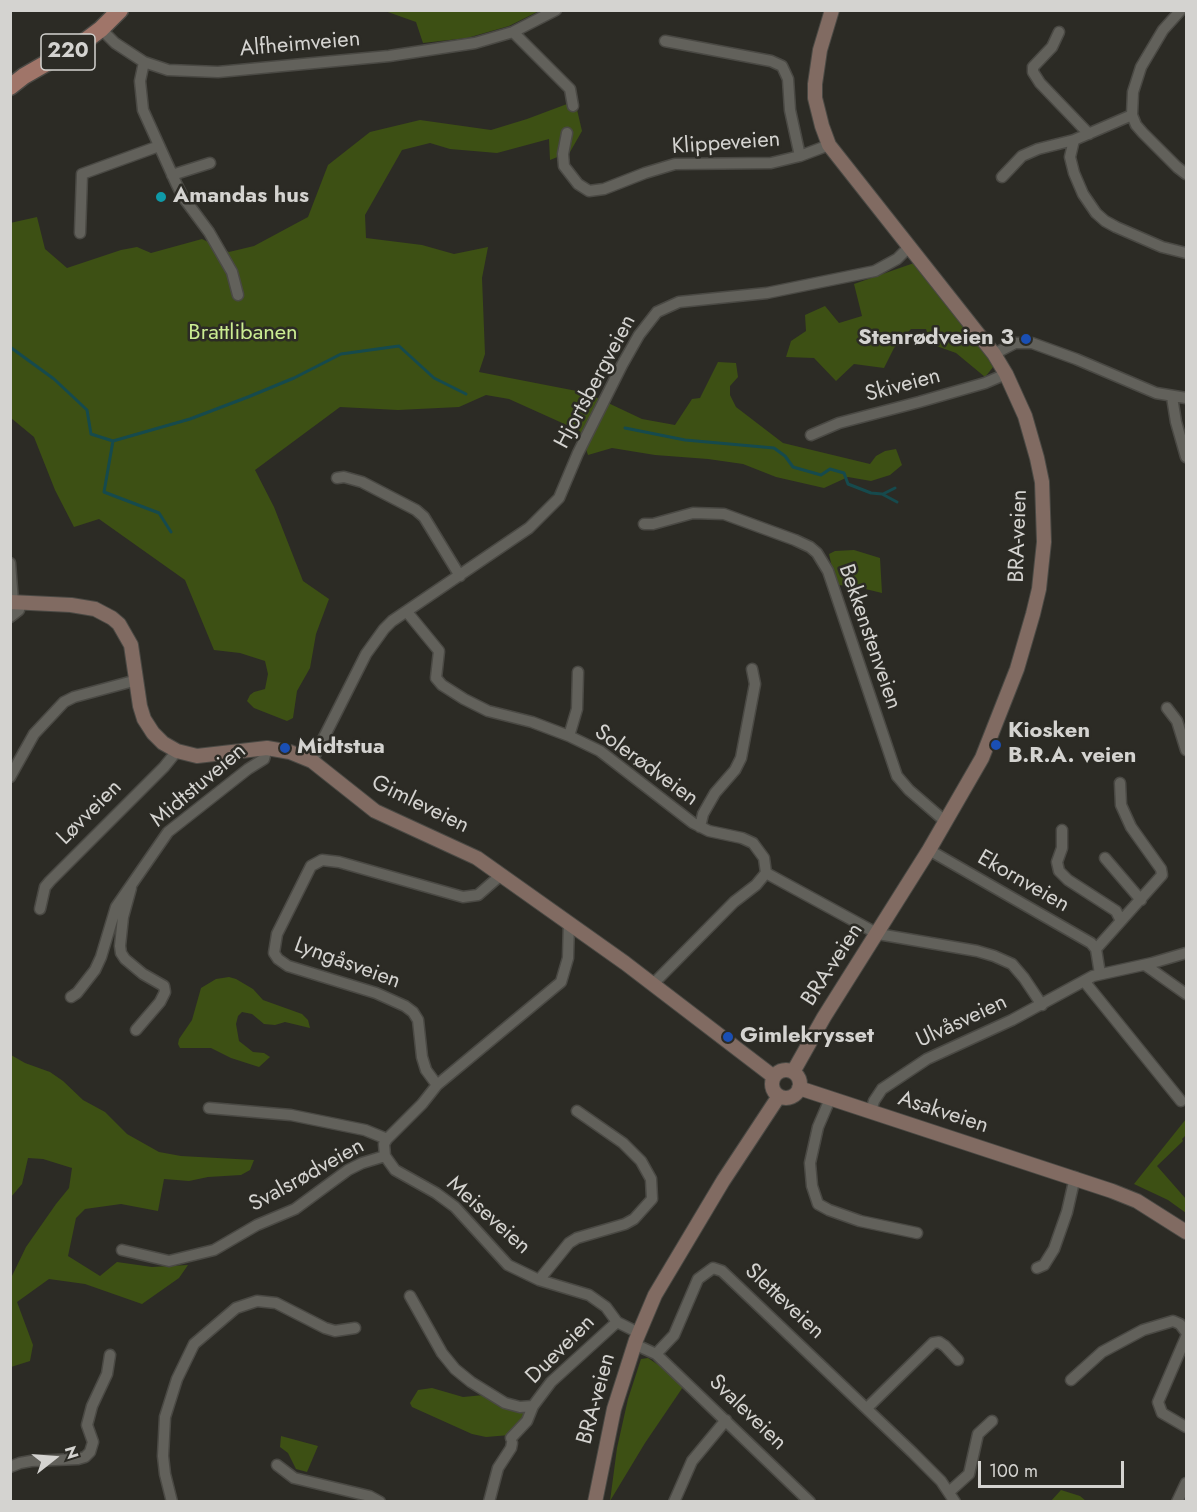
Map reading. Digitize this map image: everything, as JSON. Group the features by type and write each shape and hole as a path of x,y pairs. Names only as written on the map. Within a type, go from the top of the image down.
{"main road":[{"name":"220","path":"10,87 101,29 120,10"},
{"name":"BRA-veien","path":"793,1072 824,1017 946,822 982,758 1017,669 1033,614 1042,564 1045,528 1042,482 1032,437 1006,374 994,354 830,145 818,111 815,84 820,50 832,10"},
{"name":"Gimleveien","path":"15,602 71,605 94,609 119,624 131,645 144,719 153,733 177,751 197,756 267,748 290,752 312,761 375,811 464,850 501,875 653,984 774,1077"},
{"path":"782,1071 793,1072 799,1079 799,1088 794,1095 784,1098 779,1096 773,1088 774,1077 782,1071"},
{"name":"Asakveien","path":"799,1088 1075,1178 1137,1201 1186,1232"},
{"name":"BRA-veien","path":"595,1502 608,1432 636,1338 655,1295 679,1253 779,1096"}],"street":[{"name":"Alfheimveien","path":"101,29 115,44 144,62 168,70 218,72 434,50 477,43 513,32 556,10"},
{"path":"1181,10 1163,30 1141,67 1133,92 1132,115 1136,125 1143,133 1186,174"},
{"path":"513,32 570,89 573,106"},
{"path":"1059,32 1052,47 1033,72 1040,83 1089,134"},
{"path":"665,41 771,61 782,66 788,79 790,110 800,156"},
{"path":"144,62 140,81 143,110 183,197 209,232 232,272 238,295"},
{"path":"1002,177 1022,156 1038,149 1074,140 1132,115"},
{"name":"Klippeveien","path":"567,133 563,154 564,166 578,184 589,191 604,189 675,164 771,163 830,145"},
{"path":"1074,140 1070,157 1074,173 1083,194 1096,213 1116,227 1138,237 1162,247 1186,253"},
{"path":"80,232 82,174 159,146"},
{"path":"172,175 210,163"},
{"name":"Hjortsbergveien","path":"312,761 366,654 384,629 392,621 529,528 559,498 578,453 622,365 639,335 657,312 679,302 767,293 875,271 897,259 909,247"},
{"path":"994,354 1015,343 1032,343 1076,358 1156,393 1186,398"},
{"name":"Skiveien","path":"811,435 839,423 985,383 1006,374"},
{"path":"1172,397 1176,423 1186,458"},
{"path":"337,478 344,477 362,482 416,510 424,517 460,576"},
{"name":"Bekkenstenveien","path":"644,524 653,524 693,513 724,514 795,540 817,553 828,571 897,776 909,790 946,822"},
{"path":"10,563 15,602 19,610 10,617"},
{"name":"Solerødveien","path":"407,612 439,651 435,672 436,678 442,685 488,711 525,719 569,736 608,757 700,827 753,843 764,858 766,873"},
{"name":"Solerødveien","path":"700,827 703,814 714,793 735,770 741,758 755,684 752,669"},
{"name":"Solerødveien","path":"569,736 577,709 578,672"},
{"path":"10,777 34,734 64,702 137,680"},
{"path":"1167,708 1177,721 1186,750"},
{"name":"Midtstuveien","path":"71,997 77,993 95,970 116,907 168,832 264,759 267,748"},
{"name":"Løvveien","path":"40,909 45,887 50,881 164,767 177,751"},
{"path":"1100,974 1096,949 1162,874 1161,869 1131,827 1121,805 1120,783"},
{"name":"Ekornveien","path":"1062,831 1062,848 1057,862 1059,871 1068,880 1116,911 1121,921"},
{"name":"Ekornveien","path":"929,850 1091,943 1096,949"},
{"path":"1105,858 1141,900"},
{"name":"Lyngåsveien","path":"437,1084 426,1070 422,1057 418,1020 413,1012 376,993 288,966 274,953 277,934 311,866 322,860 339,862 463,897 478,895 501,875"},
{"path":"653,984 766,873 878,934 994,956 1011,964 1024,978 1042,1005"},
{"name":"Midtstuveien","path":"132,882 123,917 120,946 125,959 143,974 164,986 165,992 160,1002 136,1030"},
{"name":"Svalsrødveien","path":"122,1250 169,1261 214,1250 257,1225 294,1209 355,1166 385,1156 387,1139 417,1109 437,1084 561,982 568,958 569,922"},
{"name":"Ulvåsveien","path":"871,1112 874,1101 882,1089 921,1062 1042,1005 1100,974 1145,965 1186,953"},
{"path":"1145,965 1186,993"},
{"path":"1084,981 1181,1101"},
{"path":"830,1099 818,1127 810,1163 812,1185 818,1204 860,1221 917,1233"},
{"path":"209,1108 291,1115 365,1130 387,1139"},
{"name":"Meiseveien","path":"539,1280 569,1243 577,1238 634,1219 652,1200 651,1179 641,1161 623,1143 577,1110"},
{"name":"Meiseveien","path":"385,1156 395,1170 436,1193 455,1207 508,1265 539,1280 589,1295 606,1307 617,1322 636,1338"},
{"path":"1037,1268 1044,1265 1054,1249 1067,1212 1075,1178"},
{"name":"Sletteveien","path":"656,1354 674,1335 698,1279 712,1268 722,1271 743,1289 941,1481 952,1497 969,1474 978,1434 992,1421"},
{"name":"Dueveien","path":"410,1296 442,1353 455,1369 505,1403 520,1407 533,1406"},
{"path":"172,1502 163,1456 165,1417 174,1387 194,1344 236,1308 257,1301 276,1303 335,1331 355,1328"},
{"path":"1071,1380 1102,1352 1143,1330 1173,1321 1180,1324 1186,1332"},
{"name":"Dueveien","path":"489,1502 498,1468 511,1448 511,1441 527,1421 533,1406 551,1382 617,1322"},
{"path":"1186,1337 1158,1402 1162,1413 1186,1427"},
{"path":"636,1338 656,1354"},
{"path":"867,1408 933,1343 939,1342 945,1346 958,1360"},
{"name":"Svaleveien","path":"656,1354 810,1502"},
{"path":"10,1467 30,1461 78,1459 90,1452 93,1442 87,1425 92,1406 107,1374 110,1355"},
{"path":"675,1502 692,1461 726,1420"},
{"path":"278,1465 294,1478 369,1496 380,1502"},
{"path":"1178,1502 1186,1483"}],"green space":[{"path":"539,10 509,26 467,38 423,43 416,22 385,11"},
{"name":"Brattlibanen","path":"575,101 582,131 570,152 550,160 549,139 497,153 450,149 430,143 402,150 365,215 366,238 422,245 454,254 488,247 482,278 485,354 479,372 587,393 642,419 675,425 692,399 700,398 718,362 736,363 738,377 730,386 730,395 736,407 783,443 870,464 876,456 896,449 902,465 890,475 871,481 848,477 824,488 776,477 743,464 708,459 655,455 612,448 588,455 580,431 509,399 486,395 459,407 398,410 340,407 255,470 274,507 303,581 329,599 316,634 310,668 297,691 293,718 287,721 254,708 247,701 254,692 265,689 268,674 265,661 240,653 214,650 185,580 99,519 74,527 55,490 34,437 11,418 10,223 37,217 45,249 67,268 121,250 137,247 151,253 202,239 229,252 254,246 308,217 328,165 370,132 420,120 491,130"},
{"path":"914,263 994,366 985,377 956,353 931,344 926,329 911,329 894,348 884,368 854,364 836,381 814,358 786,357 791,341 806,331 805,315 825,306 839,323 862,316 854,284"},
{"path":"854,550 880,558 882,593 853,586 836,585 829,554 835,551"},
{"path":"229,977 253,989 263,1000 302,1014 308,1020 310,1028 285,1022 275,1025 264,1024 252,1014 242,1012 236,1024 239,1041 253,1052 264,1053 270,1057 259,1067 231,1058 211,1048 180,1048 179,1039 192,1020 201,988 216,979"},
{"path":"11,1055 50,1072 83,1100 105,1112 127,1134 159,1152 181,1156 254,1160 250,1170 241,1175 189,1181 164,1179 158,1211 121,1204 85,1209 76,1218 68,1256 100,1276 117,1262 152,1267 188,1265 179,1278 142,1304 85,1284 49,1279 17,1302 33,1345 30,1361 11,1367 11,1278 26,1247 69,1188 72,1168 43,1159 28,1158 22,1184 11,1197"},
{"path":"1186,1119 1186,1135 1183,1141 1157,1166 1186,1199 1186,1213 1168,1200 1134,1184"},
{"path":"648,1358 683,1387 645,1443 610,1501 617,1448 628,1399 641,1359"},
{"path":"432,1388 463,1397 484,1395 526,1411 525,1416 510,1435 486,1437 472,1434 412,1407 410,1403 418,1390"},
{"path":"281,1436 318,1446 307,1472 296,1469 288,1453 280,1447"},
{"path":"1061,1490 1080,1496 1086,1501 1051,1501"}],"waterway":[{"path":"113,441 190,419 248,397 294,378 341,354 399,346 434,378 466,394"},
{"path":"10,347 54,379 87,410 91,434 113,441 104,492 159,513 171,532"},
{"path":"625,428 685,440 774,448 785,456 793,467 821,475 830,469 844,473 848,484 871,493 882,494 897,502"},
{"path":"883,494 895,488"}],"place":[{"name":"Amandas hus","path":"161,197"},
{"name":"Stenrødveien 3","path":"1026,339"},
{"name":"Kiosken B.R.A. veien","path":"996,745"},
{"name":"Midtstua","path":"285,748"},
{"name":"Gimlekrysset","path":"728,1037"}]}
